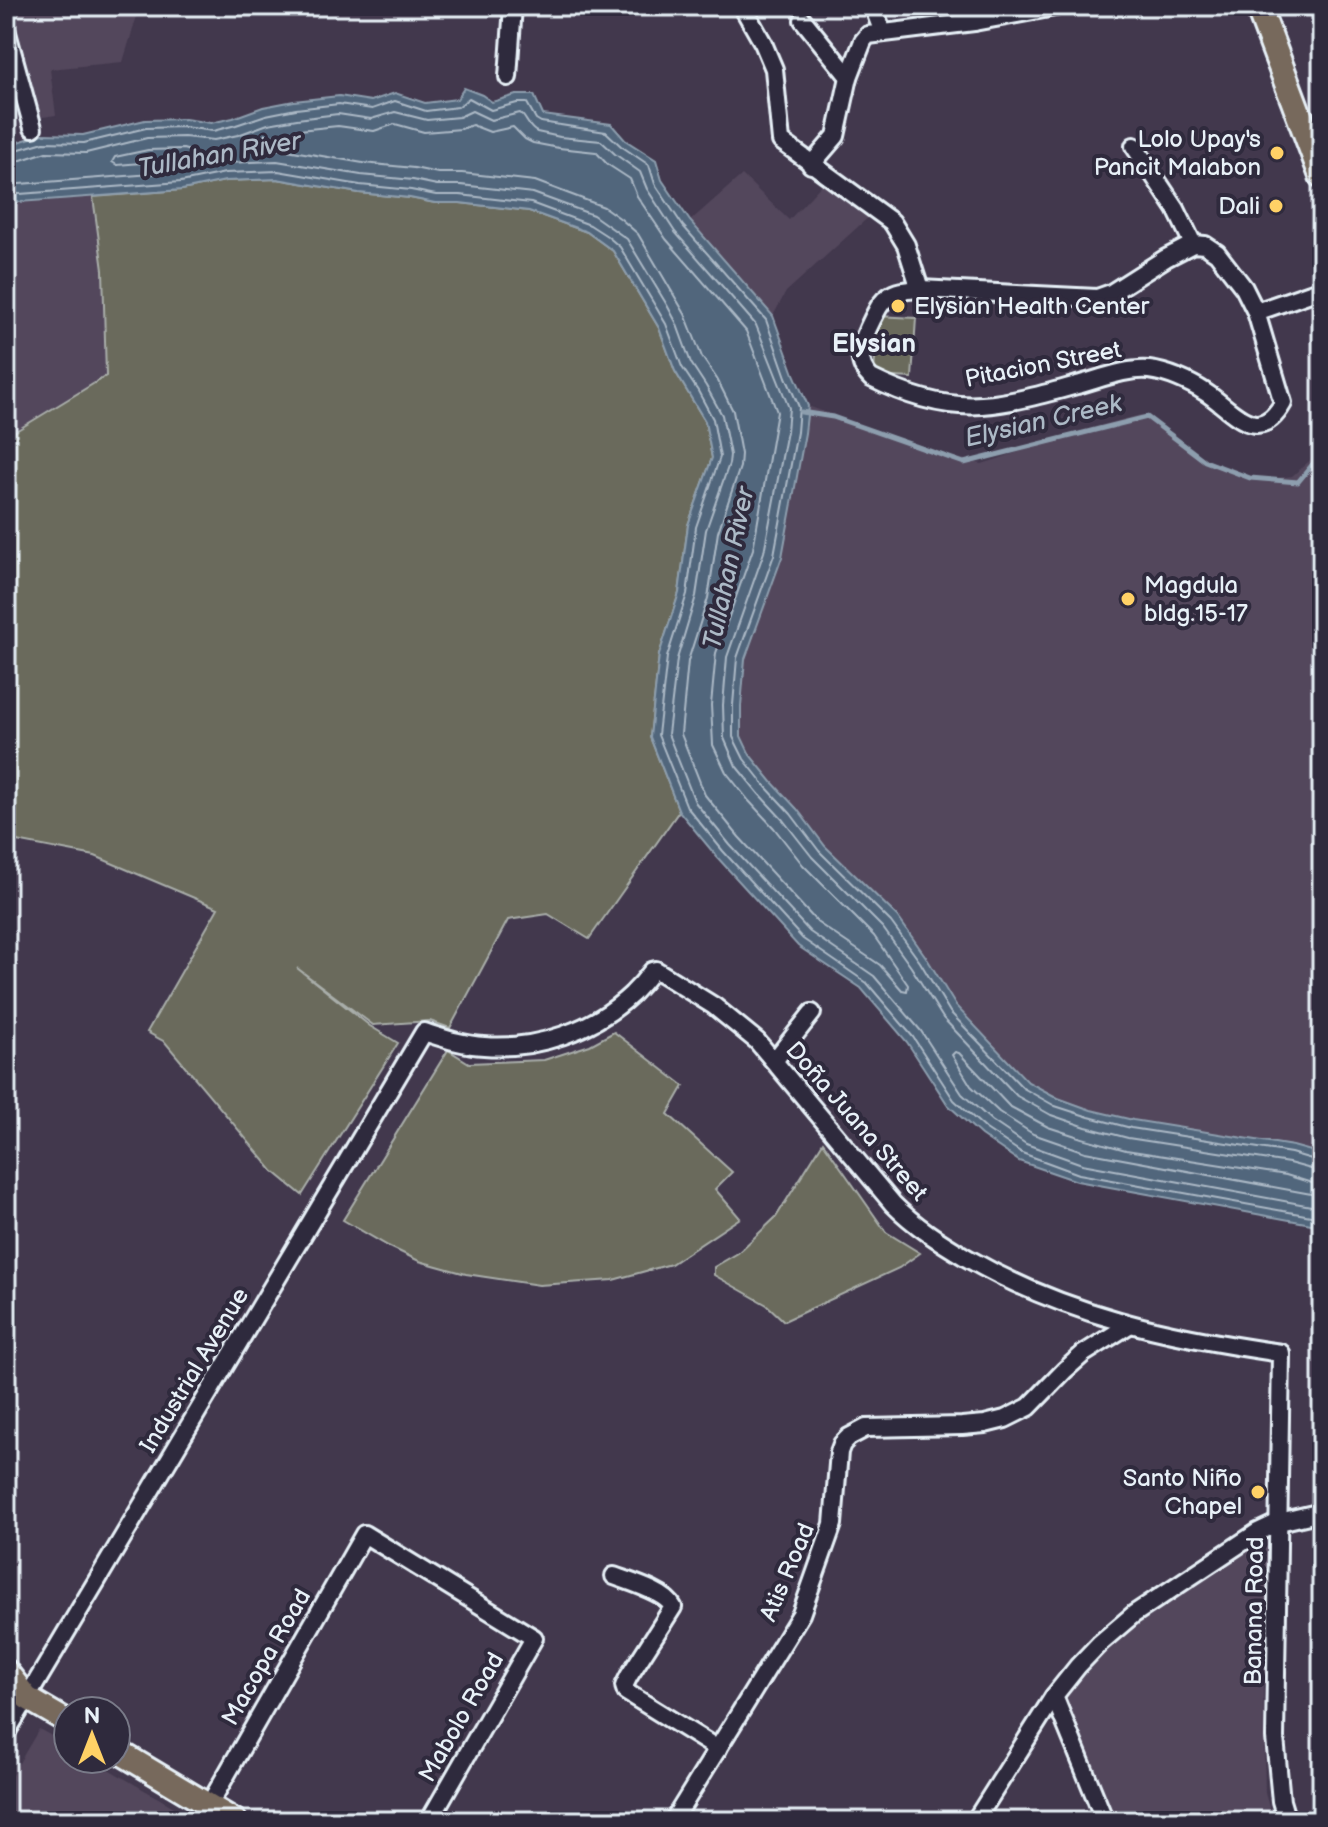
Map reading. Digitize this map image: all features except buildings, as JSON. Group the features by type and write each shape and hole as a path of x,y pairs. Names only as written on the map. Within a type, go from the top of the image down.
{"highway":[{"path":"1258,6 1322,176"}],"main road":[{"path":"6,1671 27,1698 52,1713"},
{"path":"132,1759 235,1821"}],"street":[{"path":"508,77 513,6"},
{"path":"742,6 774,69 781,141 892,222 906,245 920,289 1097,298 1111,293 1193,244 1205,245 1217,253 1244,288 1256,312 1322,289"},
{"path":"873,6 883,33"},
{"path":"811,165 836,136 849,77 868,35 974,14 1060,6"},
{"path":"803,20 849,77"},
{"path":"6,29 33,128"},
{"path":"1134,146 1176,209 1193,244"},
{"name":"Pitacion Street","path":"920,289 889,295 881,303 861,345 860,359 871,378 919,398 951,404 982,405 1048,393 1129,371 1149,370 1204,391 1245,422 1254,424 1266,421 1277,414 1283,403 1256,312"},
{"name":"Doña Juana Street","path":"424,1032 452,1041 484,1046 515,1046 547,1040 577,1030 605,1015 656,970 721,1011 757,1041 893,1204 908,1219 948,1247 991,1272 1082,1311 1179,1337 1281,1353"},
{"path":"774,1061 812,1013"},
{"name":"Industrial Avenue","path":"6,1733 424,1032"},
{"name":"Atis Road","path":"673,1821 801,1614 833,1524 842,1444 866,1428 962,1426 1005,1419 1029,1407 1083,1354 1129,1325"},
{"name":"Banana Road","path":"1281,1353 1275,1738 1281,1801 1287,1821"},
{"path":"975,1821 1054,1696 1100,1643 1134,1614 1235,1547 1279,1522 1322,1512"},
{"name":"Mabolo Road","path":"364,1534 534,1638 429,1821"},
{"name":"Macopa Road","path":"209,1805 364,1534"},
{"path":"614,1576 661,1595 673,1607 629,1676 624,1686 626,1692 718,1749"},
{"path":"1054,1696 1105,1821"}],"shaded area":[{"path":"6,6 140,6 123,62 50,69 56,115 37,118"},
{"path":"742,175 789,220 824,182 871,215 786,292 773,316 690,221"},
{"path":"93,197 103,270 106,376 6,437 6,203"},
{"path":"808,406 945,455 982,464 1141,415 1215,466 1260,480 1292,476 1322,450 1322,1154 1293,1146 1133,1120 1091,1110 1058,1098 1028,1082 956,1006 897,916 825,845 750,755 741,737 745,659 782,557"},
{"path":"1261,1540 1268,1549 1263,1683 1265,1793 1273,1821 1114,1821 1063,1697 1105,1645 1125,1627"},
{"path":"39,1729 52,1736 52,1775 119,1775 198,1821 6,1821 6,1785"}],"green space":[{"path":"277,179 435,203 529,211 587,232 613,251 659,328 675,371 705,421 712,458 688,525 679,593 659,655 650,737 679,811 589,939 548,914 508,920 450,1028 430,1021 373,1025 297,968 370,1026 398,1043 302,1195 273,1171 165,1042 147,1032 218,908 95,856 6,839 6,437 106,376 103,270 93,197 182,190 225,181"},
{"path":"877,316 916,318 912,378 874,376"},
{"path":"614,1032 684,1086 668,1114 732,1172 715,1189 740,1218 671,1264 613,1280 539,1285 466,1274 419,1261 343,1220 448,1050 469,1063 544,1060 590,1045"},
{"path":"823,1142 886,1232 920,1253 899,1268 784,1321 767,1305 714,1275 714,1267 738,1253 776,1217"}],"water":[{"name":"Tullahan River","path":"464,88 492,102 516,95 534,95 543,115 611,124 625,140 656,160 662,180 690,221 773,316 808,406 782,557 745,659 741,736 750,755 825,846 897,916 956,1006 1028,1082 1058,1098 1091,1110 1133,1120 1293,1146 1322,1154 1322,1226 1077,1181 1019,1161 981,1135 948,1105 907,1042 861,988 798,946 679,811 650,737 659,655 679,593 688,525 712,458 705,421 675,371 659,328 613,251 587,232 529,211 435,203 277,179 225,181 182,190 6,203 6,146 43,134 83,135 145,120 185,119 211,123 263,107 339,96 371,101 395,93 425,103 457,99"}],"waterway":[{"name":"Elysian Creek","path":"801,412 833,417 964,463 1147,417 1205,461 1250,478 1298,482 1322,453"}],"place":[{"name":"Lolo Upay's Pancit Malabon","path":"1277,153"},
{"name":"Dali","path":"1276,206"},
{"name":"Elysian Health Center","path":"898,306"},
{"name":"Magdula bldg.15-17","path":"1128,599"},
{"name":"Santo Niño Chapel","path":"1258,1492"}],"district":[{"name":"Elysian","path":"874,343"}]}
